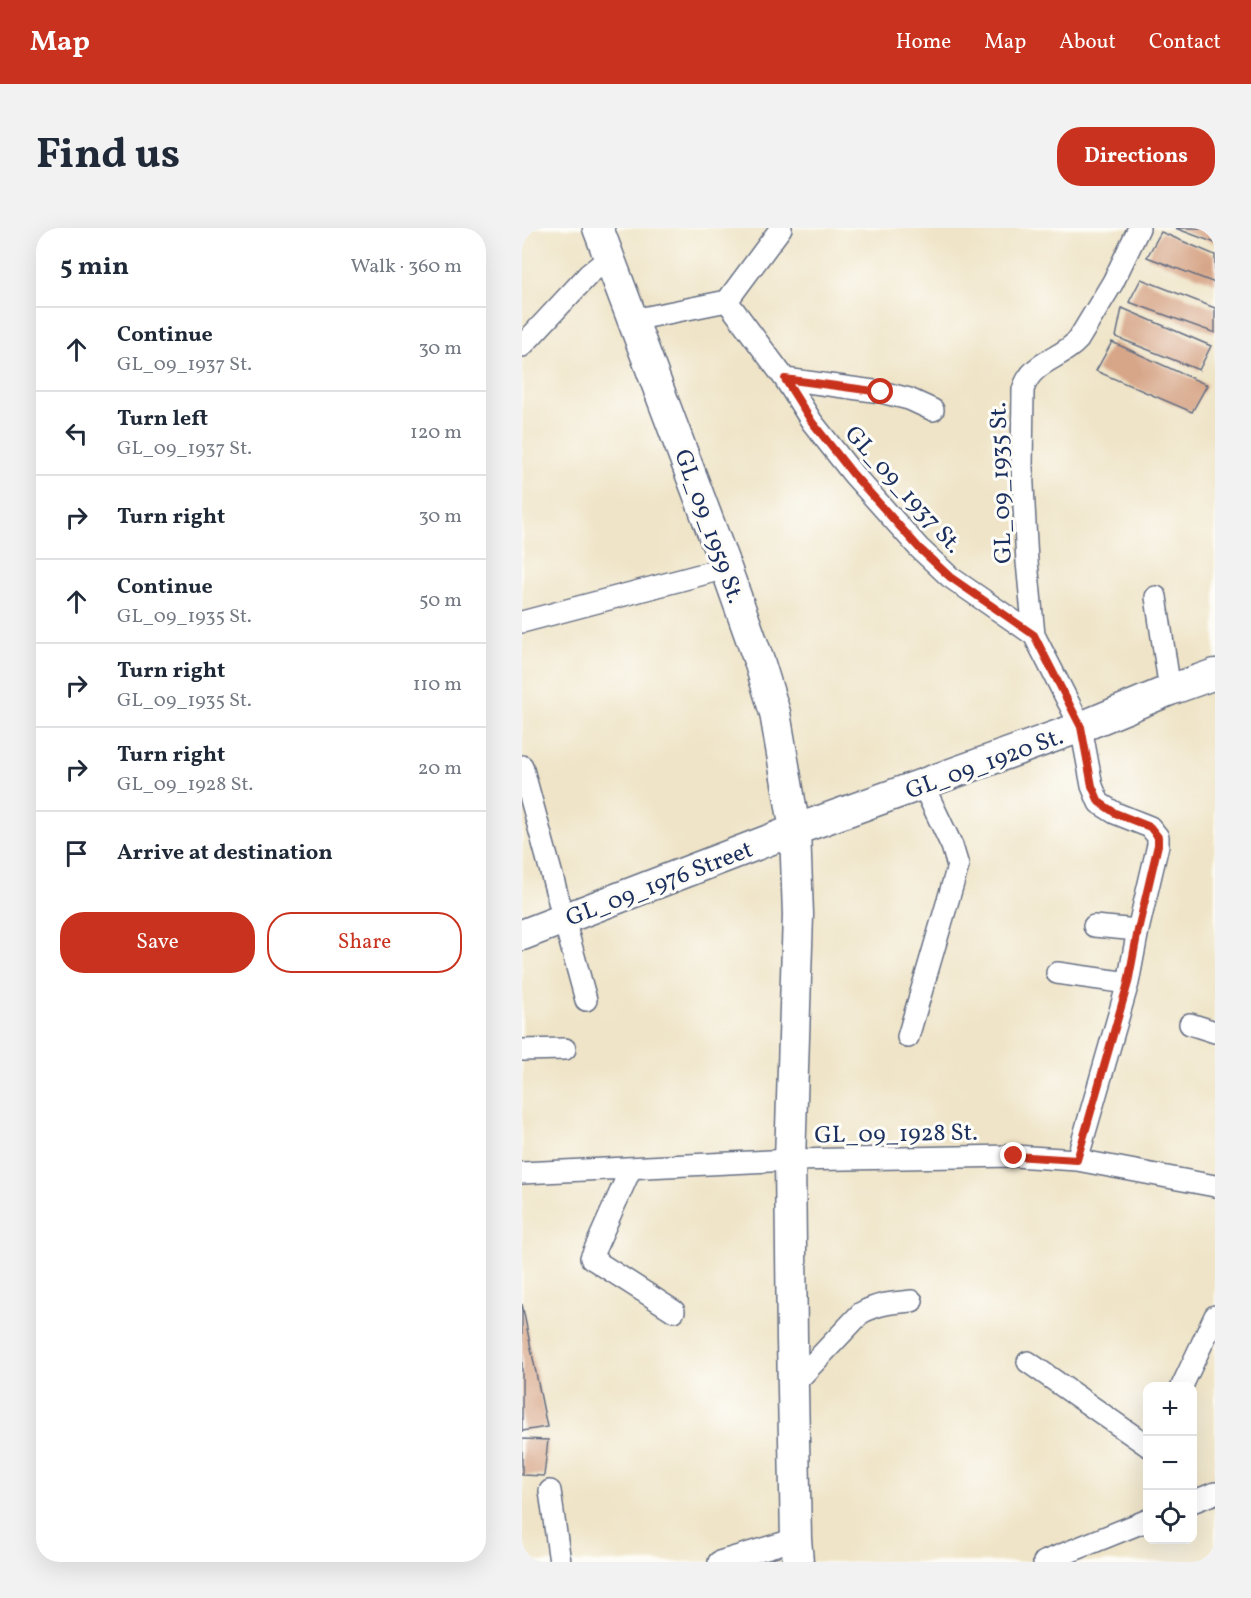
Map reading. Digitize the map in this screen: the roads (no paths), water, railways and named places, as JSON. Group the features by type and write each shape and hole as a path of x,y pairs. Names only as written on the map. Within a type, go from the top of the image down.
{"main road":[{"name":"GL_09_1959 St.","path":"598,228 760,664 775,713 795,830 798,915 790,1160 797,1550"},
{"name":"GL_09_1920 St.","path":"795,830 1081,727 1215,674"},
{"name":"GL_09_1976 Street","path":"522,935 795,830"}],"street":[{"path":"633,320 727,301 781,228"},
{"name":"GL_09_1935 St.","path":"1034,635 1022,467 1023,390 1033,370 1072,347 1078,340 1113,282 1139,228"},
{"path":"522,346 589,274 609,258"},
{"name":"GL_09_1937 St.","path":"727,301 785,379 812,422 832,448 919,548 950,577 1034,635"},
{"name":"GL_09_1937 St.","path":"785,379 881,392 909,399 933,410"},
{"path":"522,622 726,568"},
{"path":"1156,597 1170,690"},
{"path":"1034,635 1081,727 1092,786 1099,802 1115,813 1150,827 1158,837 1128,983 1077,1160"},
{"path":"522,766 586,1000"},
{"path":"908,1037 958,867 952,846 923,785"},
{"path":"1094,926 1138,930"},
{"path":"1057,972 1128,983"},
{"path":"1190,1024 1215,1032"},
{"path":"522,1050 565,1049"},
{"name":"GL_09_1928 St.","path":"522,1173 790,1160 1014,1156 1077,1160 1215,1186"},
{"path":"631,1168 591,1258 674,1311"},
{"path":"793,1385 861,1313 875,1306 912,1300"},
{"path":"1184,1382 1215,1316"},
{"path":"1028,1362 1143,1442"},
{"path":"550,1491 560,1562"},
{"path":"1197,1500 1215,1493"},
{"path":"1044,1562 1143,1522"},
{"path":"719,1562 797,1550"}]}
